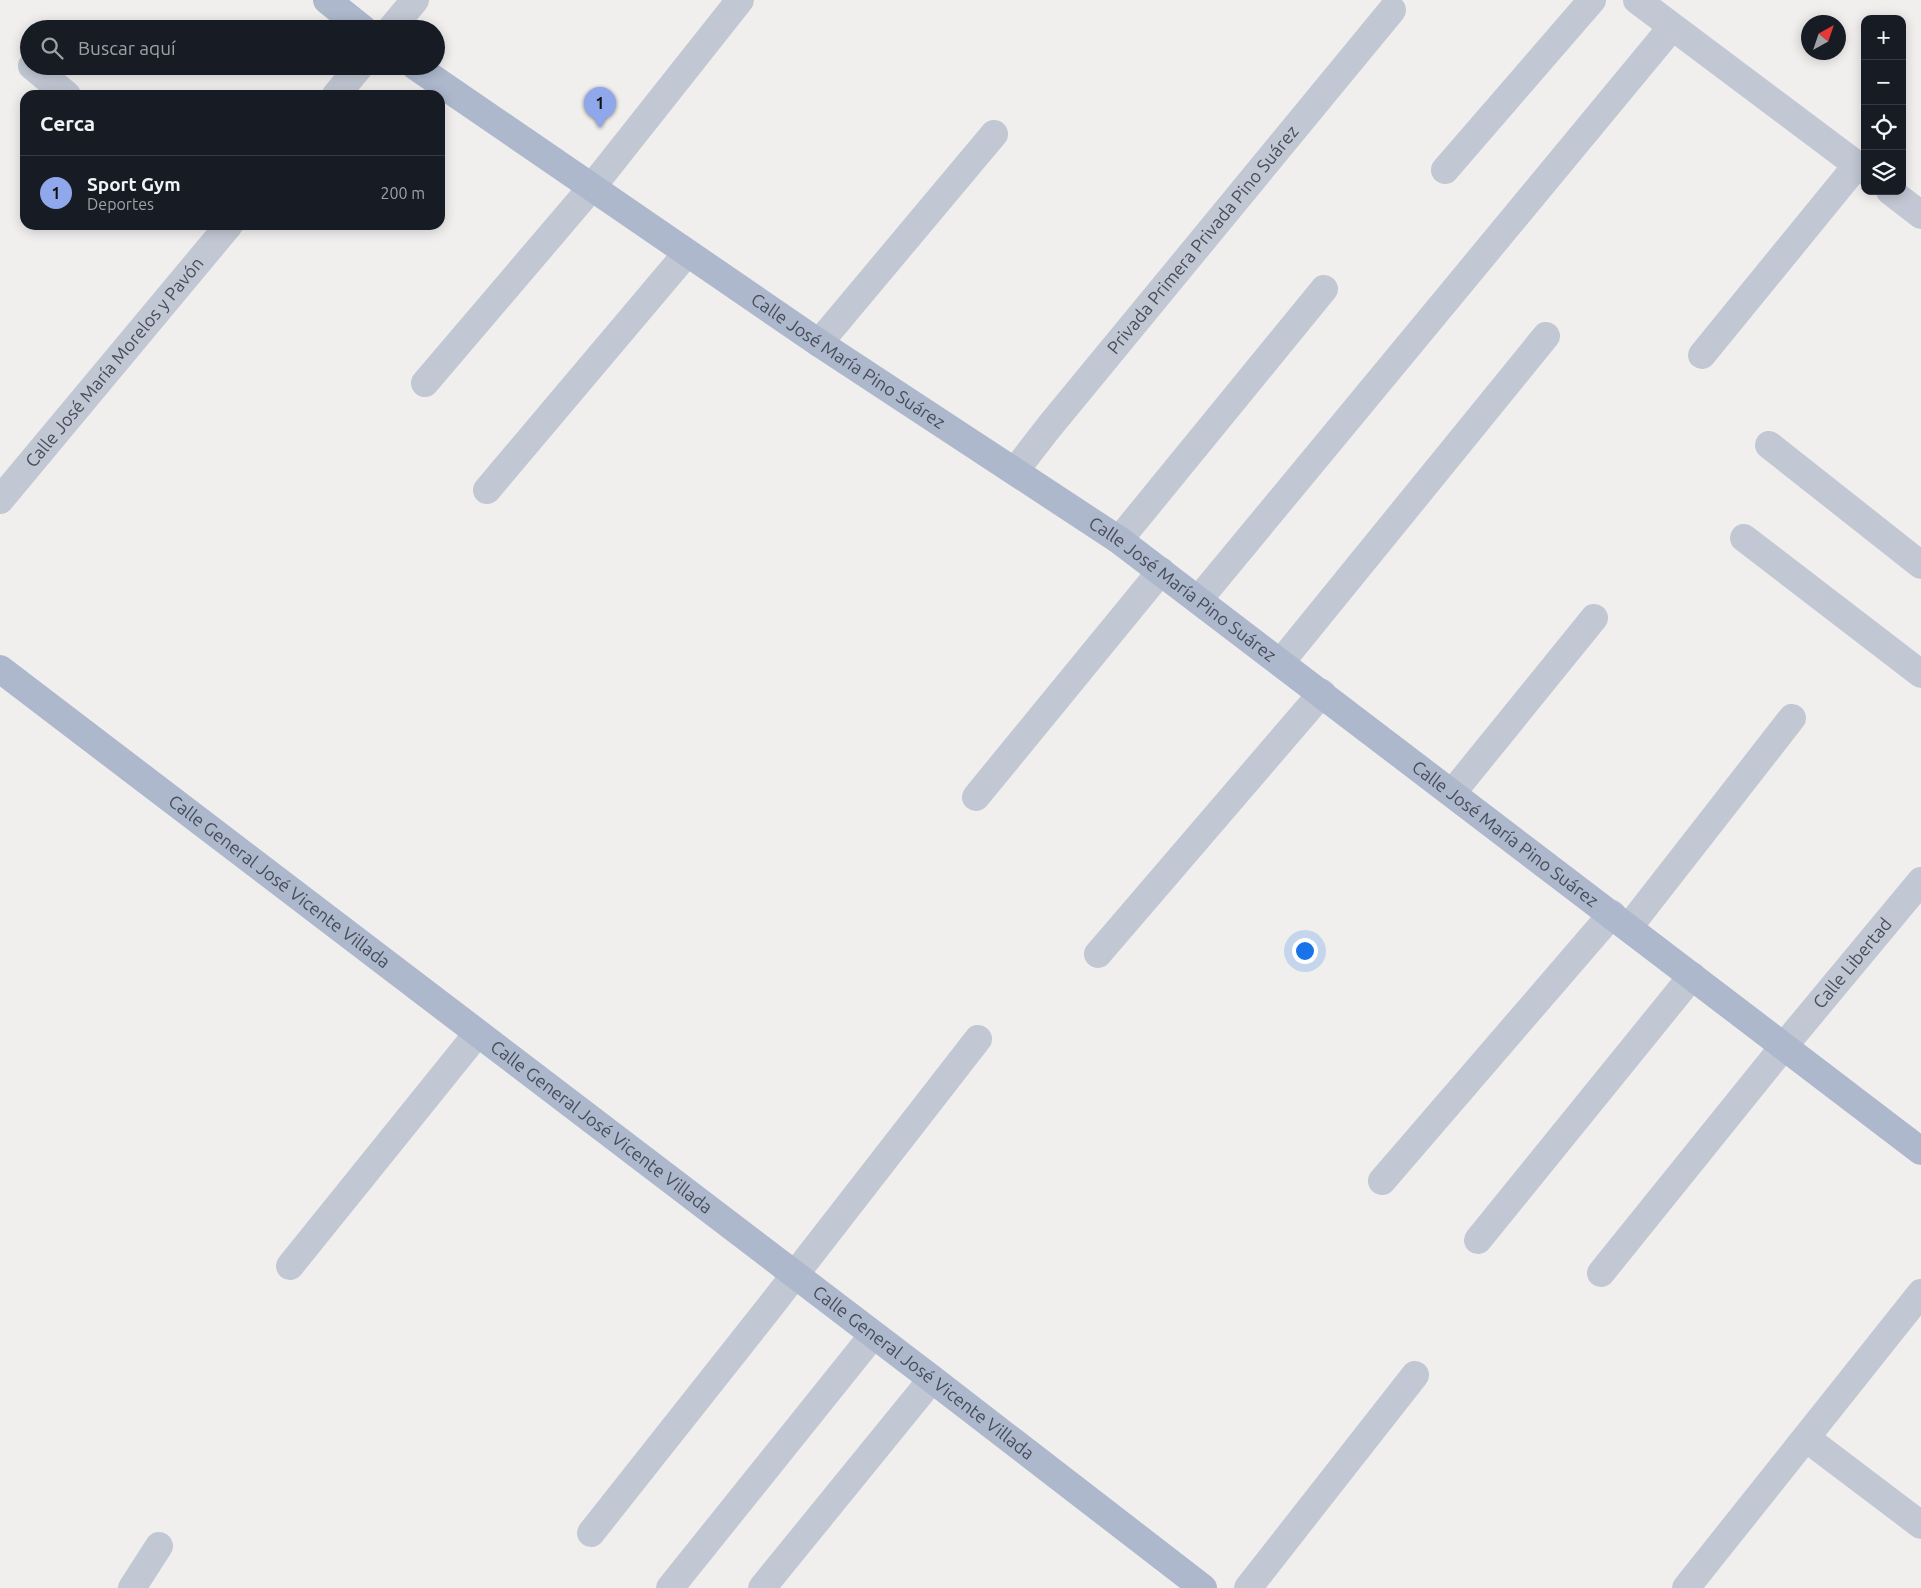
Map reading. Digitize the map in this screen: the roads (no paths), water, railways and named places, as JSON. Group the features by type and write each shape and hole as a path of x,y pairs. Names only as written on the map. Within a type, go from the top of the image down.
{"main road":[{"path":"327,0 352,20"},
{"name":"Calle José María Pino Suárez","path":"428,75 819,343 1118,540 1199,599 1453,792 1921,1151"},
{"name":"Calle General José Vicente Villada","path":"0,668 1203,1588"}],"street":[{"path":"398,20 415,0"},
{"path":"425,383 592,187 740,0"},
{"path":"1445,170 1592,0"},
{"path":"1637,0 1861,168 1702,354"},
{"name":"Privada Primera Privada Pino Suárez","path":"1015,471 1061,412 1392,10"},
{"path":"1199,599 1672,27"},
{"path":"43,75 61,90"},
{"path":"340,90 353,75"},
{"path":"819,343 994,134"},
{"path":"1895,195 1921,215"},
{"name":"Calle José María Morelos y Pavón","path":"0,500 225,230"},
{"path":"487,490 687,253"},
{"path":"1118,540 1324,289"},
{"path":"1281,662 1546,336"},
{"path":"1769,445 1921,565"},
{"path":"1744,538 1921,674"},
{"path":"976,798 1161,571"},
{"path":"1453,792 1594,618"},
{"path":"1098,954 1322,693"},
{"path":"1382,1181 1620,920 1792,718"},
{"name":"Calle Libertad","path":"1601,1273 1784,1046 1921,881"},
{"path":"1478,1240 1692,976"},
{"path":"290,1266 477,1034"},
{"path":"591,1532 978,1039"},
{"path":"1686,1588 1921,1293"},
{"path":"670,1588 873,1335"},
{"path":"1248,1588 1415,1375"},
{"path":"762,1588 932,1379"},
{"path":"1806,1438 1921,1525"},
{"path":"132,1588 159,1546"}],"place":[{"name":"Sport Gym","path":"600,128"}]}
